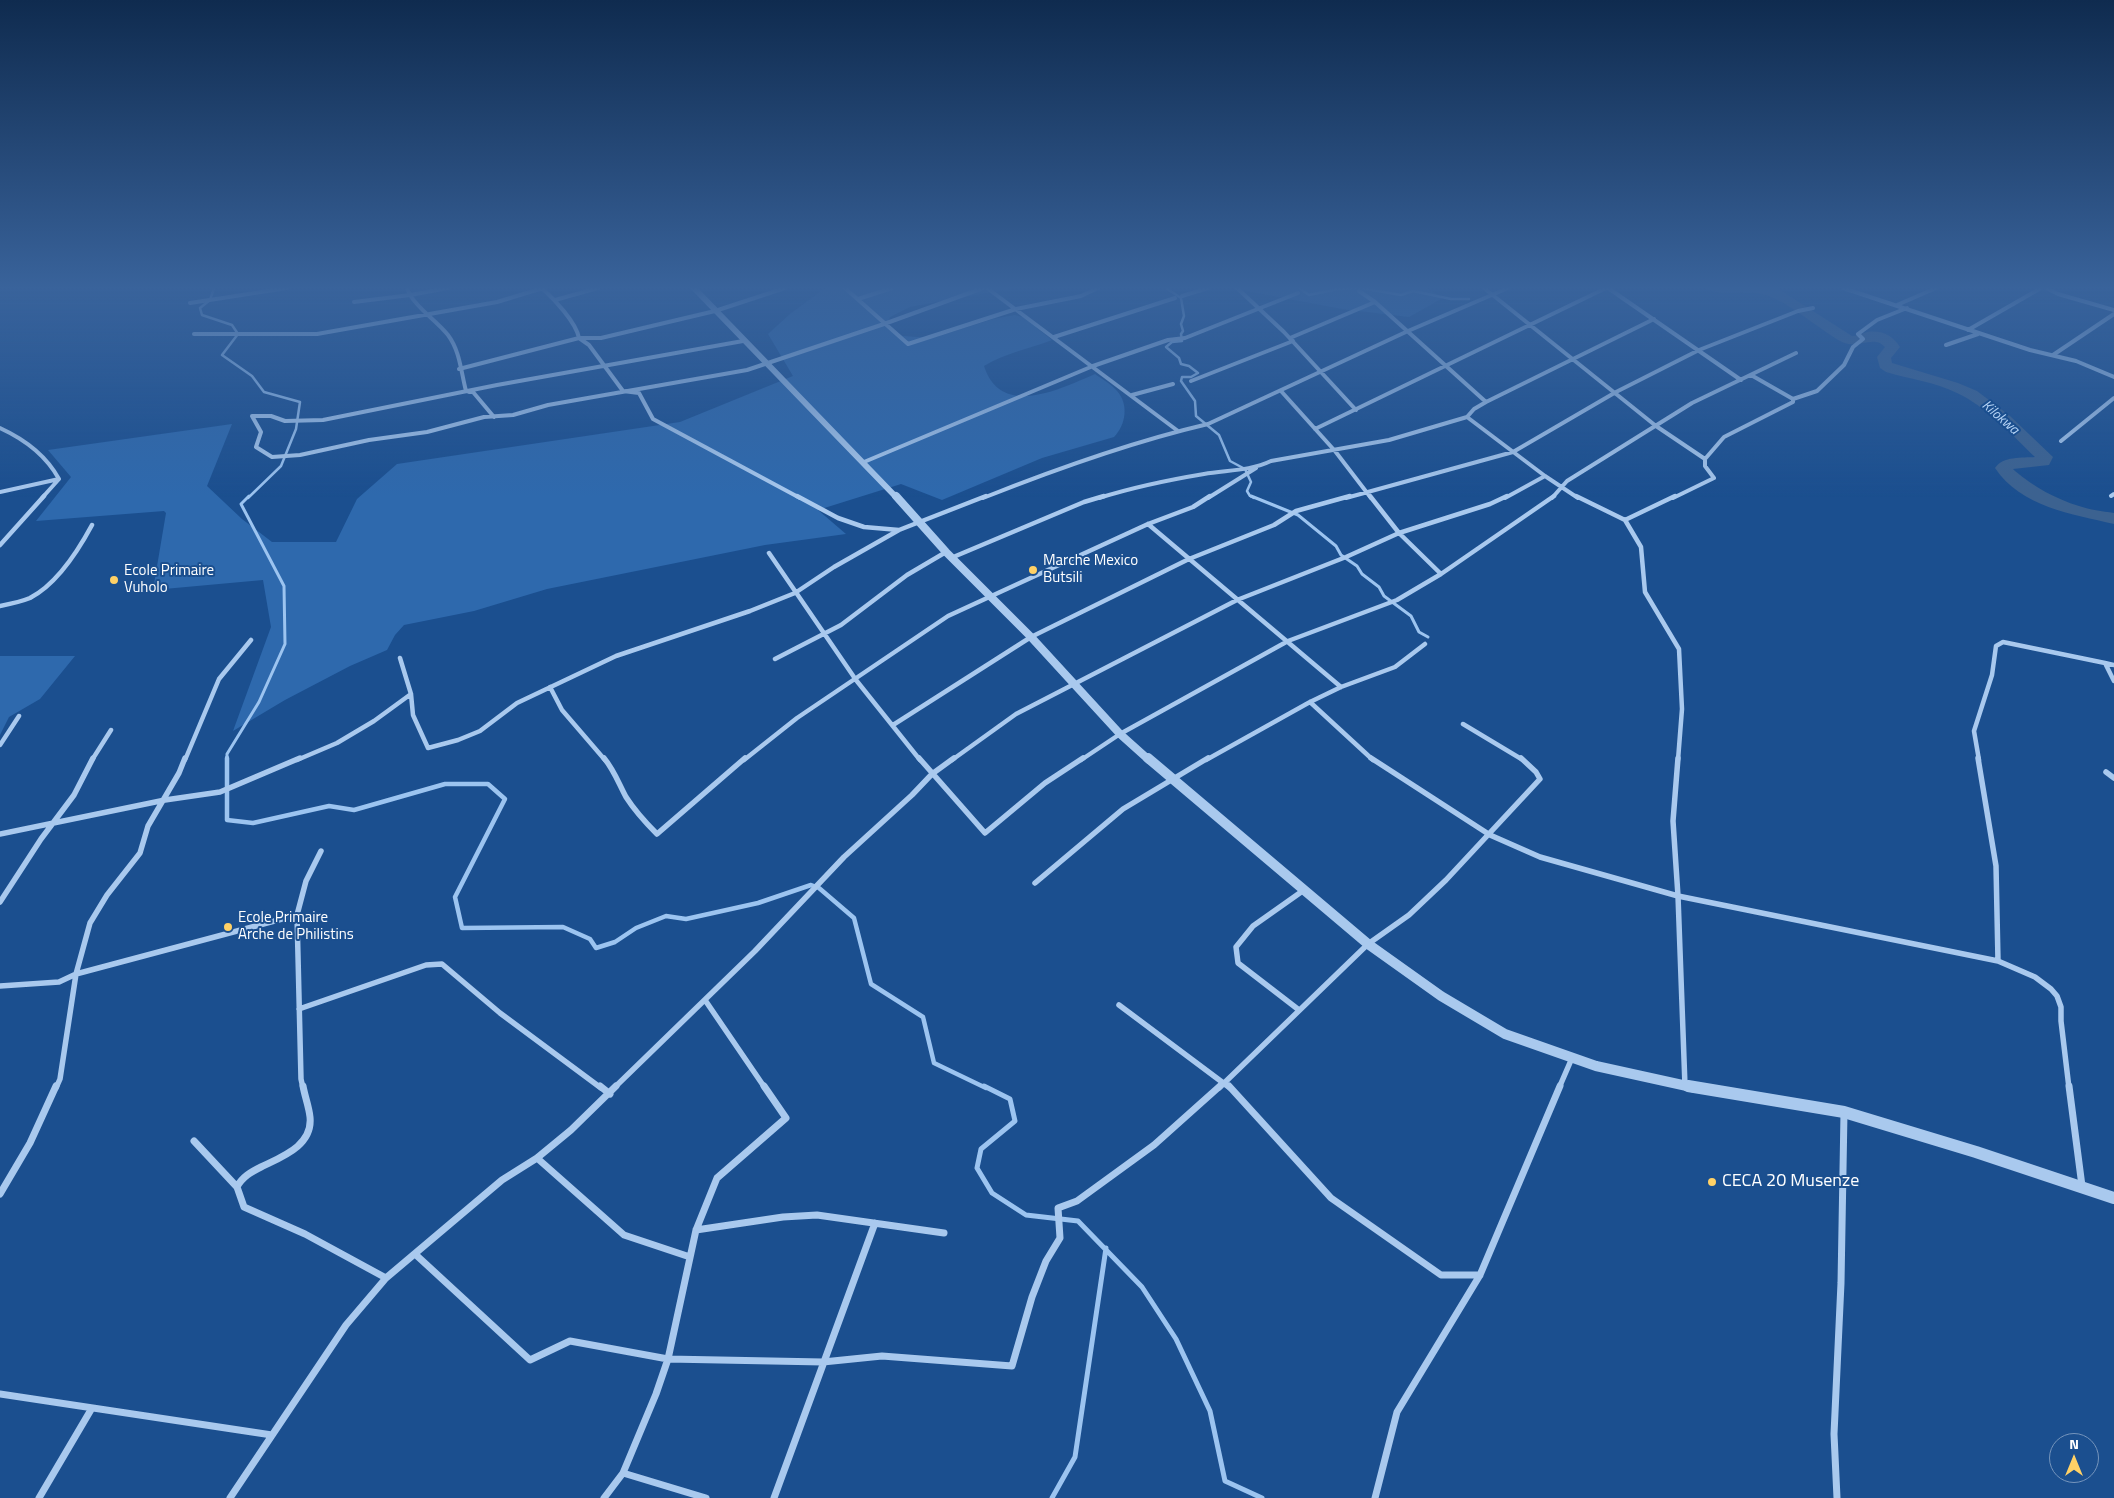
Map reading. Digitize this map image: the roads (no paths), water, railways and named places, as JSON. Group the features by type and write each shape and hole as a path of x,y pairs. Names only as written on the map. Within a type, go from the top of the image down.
{"street":[{"path":"456,358 466,392"},
{"path":"459,369 502,358"},
{"path":"598,358 623,391 639,393 653,418 823,511 864,527 899,530"},
{"path":"649,358 322,420 291,421 271,416 252,416 261,432 256,447 272,457 291,456 369,440 427,432 468,421 513,415 548,405 728,373 769,364 787,358"},
{"path":"762,358 921,522 948,555 1031,637 1120,734 1368,944 1441,996 1506,1034 1596,1066 1686,1086 1844,1112 2114,1198"},
{"path":"1081,358 1178,431"},
{"path":"864,462 1092,366 1116,358"},
{"path":"1191,381 1247,358"},
{"path":"1309,358 1356,410"},
{"path":"400,658 411,694 412,715 428,748 454,742 486,727 507,710 550,687 616,656 750,611 796,593 834,567 899,530 1054,470 1178,431 1208,424 1352,358"},
{"path":"1437,358 1486,402"},
{"path":"1315,429 1462,358"},
{"path":"893,724 1031,637 1189,559 1274,525 1296,511 1512,452 1616,392 1683,358"},
{"path":"1710,358 1742,380"},
{"path":"769,553 856,680 932,774 985,833 1044,783 1120,734 1288,641 1398,600 1441,574 1557,494 1567,481 1692,402 1786,358"},
{"path":"1625,520 1714,478 1705,466 1705,459 1724,437 1793,402 1793,399 1817,391 1848,358"},
{"path":"2064,358 2114,377"},
{"path":"550,687 562,710 611,766 626,796 640,818 657,834 756,749 798,718 948,616 1148,524 1193,507 1256,468 1271,462 1389,440 1468,417 1474,409 1486,402 1572,359 1616,392 1656,426 1705,459"},
{"path":"1750,375 1793,399"},
{"path":"1132,395 1173,384"},
{"path":"466,392 473,392 494,417"},
{"path":"1281,392 1335,451 1399,532 1441,574"},
{"path":"2061,441 2114,398"},
{"path":"1468,417 1545,476 1582,500 1625,520 1641,547 1646,592 1679,649 1682,709 1673,821 1686,1086"},
{"path":"0,428 24,440 60,479"},
{"path":"775,659 841,625 906,575 948,555 1084,502 1140,486 1215,472 1256,468"},
{"path":"230,1498 346,1325 386,1278 502,1180 537,1158 610,1094 705,1000 844,857 912,795 932,774 1016,714 1076,685 1238,600 1346,557 1363,547 1399,532 1493,503 1545,476"},
{"path":"0,492 60,479"},
{"path":"0,545 60,479"},
{"path":"1148,524 1341,687"},
{"path":"0,606 37,594 83,543 92,525"},
{"path":"0,1194 30,1143 60,1079 76,974 90,923 107,895 140,853 148,826 179,773 219,680 251,640"},
{"path":"1998,961 1995,898 1996,866 1974,731 1992,675 1996,646 2003,642 2114,665"},
{"path":"1035,883 1123,809 1171,779 1310,702 1341,687 1395,667 1424,644"},
{"path":"2105,663 2114,682"},
{"path":"0,834 164,800 220,792 338,743 374,721 411,694"},
{"path":"1310,702 1373,760 1490,835 1540,857 1678,896 1998,961 2042,980 2054,992 2061,1006 2061,1021 2082,1187"},
{"path":"0,745 19,716"},
{"path":"415,1254 530,1360 570,1340 668,1359 823,1362 882,1356 1012,1366 1032,1297 1046,1261 1060,1238 1058,1208 1077,1201 1154,1145 1225,1082 1368,944 1409,914 1490,835 1540,779 1539,774 1533,768 1498,743 1462,724"},
{"path":"0,902 52,823 74,795 87,767 111,730"},
{"path":"2106,772 2114,778"},
{"path":"237,1188 240,1181 250,1172 298,1148 308,1130 310,1119 301,1079 297,915 306,881 321,851"},
{"path":"1299,1010 1238,964 1236,947 1253,926 1304,890"},
{"path":"0,986 59,982 76,974 297,915"},
{"path":"299,1009 426,965 442,964 500,1013 610,1094"},
{"path":"604,1498 622,1473 656,1394 668,1359 696,1230 717,1178 786,1118 705,1000"},
{"path":"1119,1005 1225,1082 1331,1198 1441,1275 1480,1275"},
{"path":"1375,1498 1396,1412 1480,1275 1572,1058"},
{"path":"1837,1498 1834,1434 1841,1301 1844,1112"},
{"path":"194,1141 237,1188 244,1207 305,1234 386,1278"},
{"path":"537,1158 624,1235 690,1257"},
{"path":"696,1230 783,1217 817,1215 944,1233"},
{"path":"774,1498 875,1222"},
{"path":"0,1394 272,1435"},
{"path":"39,1498 92,1408"},
{"path":"622,1473 706,1498"}],"waterway":[{"path":"226,358 252,376 264,392 300,402 296,429 281,466 248,498"},
{"path":"1179,358 1181,364 1189,366 1198,373 1191,377 1182,377 1181,381 1195,401 1196,416 1219,435 1230,461 1245,469 1251,482 1247,491 1254,498"},
{"name":"Kilokwa","path":"1884,358 1885,365 1891,369 1953,386 1972,395 2005,420 2045,457 2043,461 2010,464 2003,468 2018,482 2036,494 2067,508 2114,519"},
{"path":"249,496 241,504 284,586 285,644 259,702 227,754 227,820 253,823 329,806 354,810 445,784 488,784 505,799 455,897 462,928 563,927 590,939 596,948 615,942 636,928 666,916 686,919 758,903 811,885 819,888 854,918 871,984 923,1017 934,1063 986,1088"},
{"path":"1251,496 1298,515 1336,546 1341,555 1357,566 1362,574 1379,587 1384,596 1411,616 1419,632 1428,637"},
{"path":"984,1086 1010,1099 1015,1121 981,1149 977,1168 992,1193 1026,1215 1078,1221 1106,1250"},
{"path":"1052,1498 1075,1457 1106,1250"},
{"path":"1106,1250 1142,1287 1176,1339 1210,1411 1225,1481 1262,1498"}],"place":[{"name":"Marche Mexico Butsili","path":"1033,570"},
{"name":"Ecole Primaire Vuholo","path":"114,580"},
{"name":"Ecole Primaire Arche de Philistins","path":"228,927"},
{"name":"CECA 20 Musenze","path":"1712,1182"}]}
